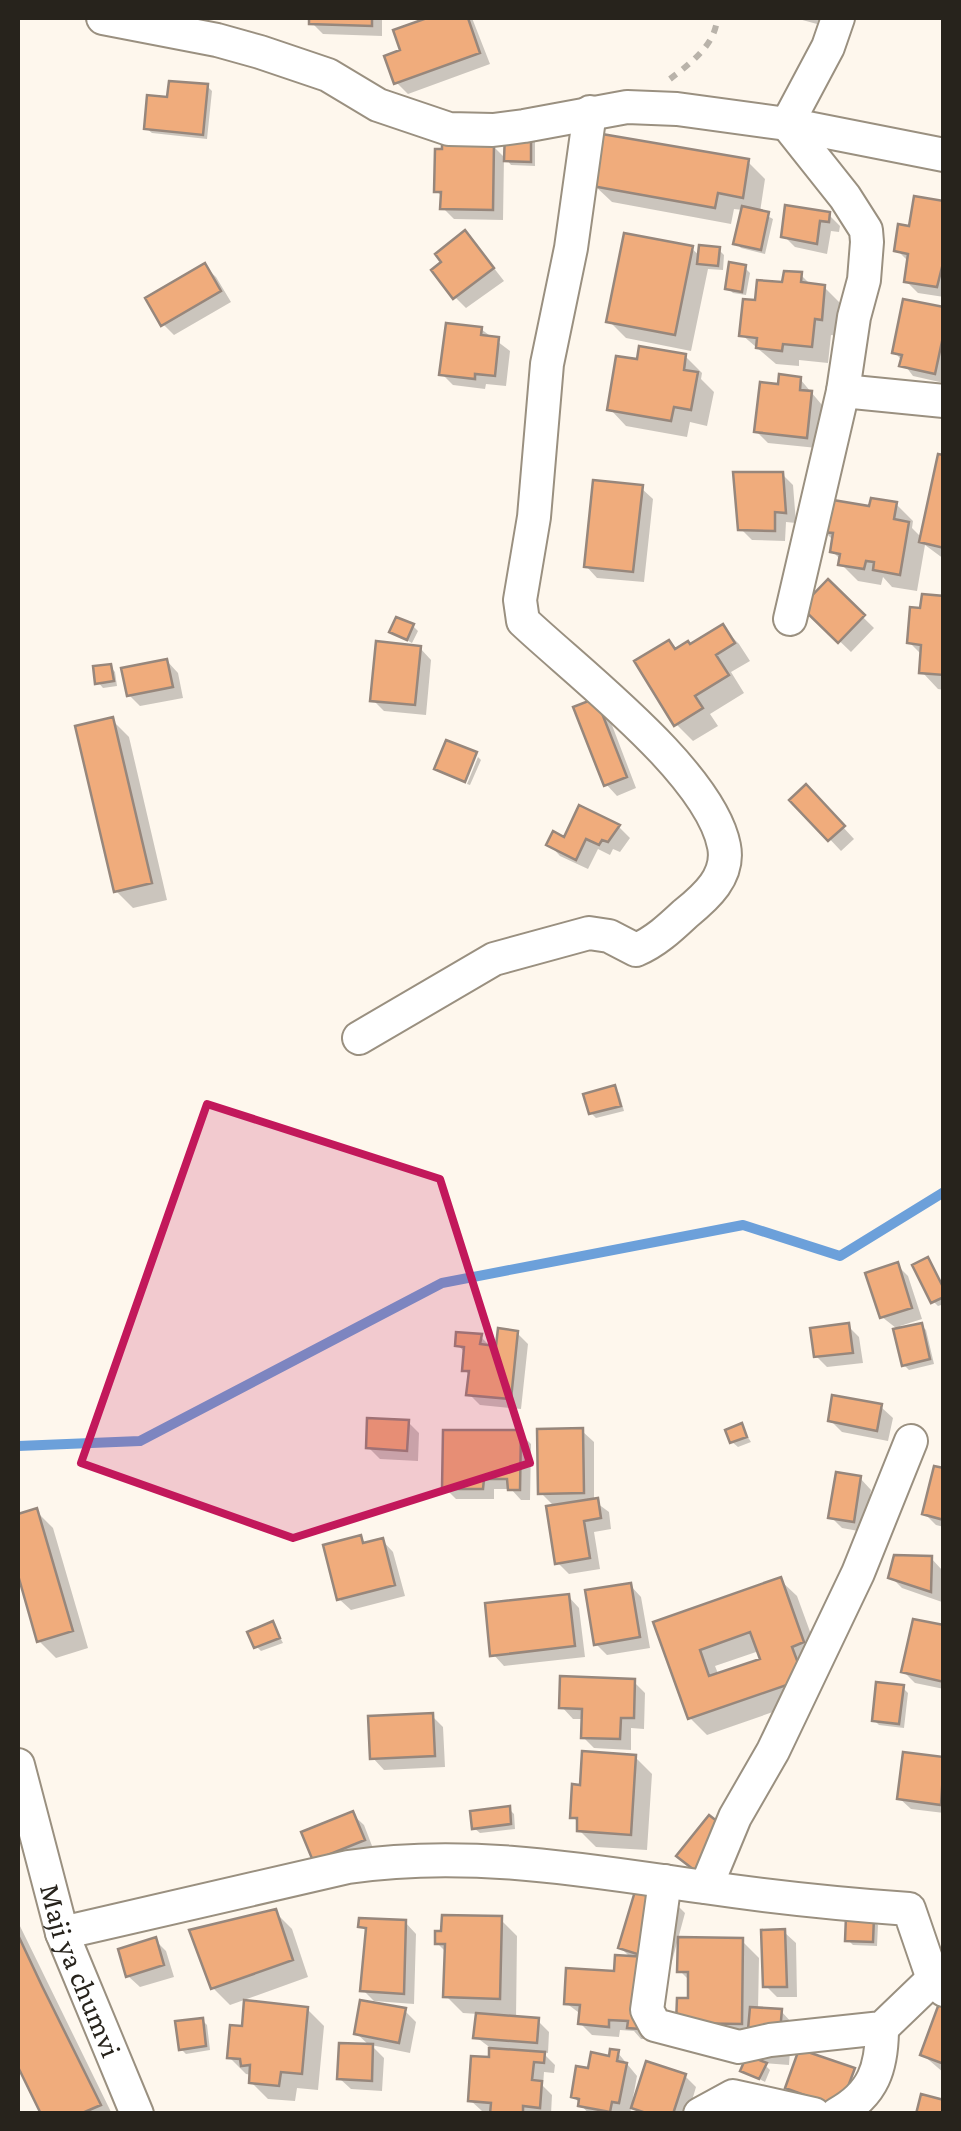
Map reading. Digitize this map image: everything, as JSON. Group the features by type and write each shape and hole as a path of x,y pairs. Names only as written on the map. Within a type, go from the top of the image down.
{"street":[{"path":"103,18 260,52 328,75 378,104 449,129 508,128 628,107 787,124 944,154"},
{"path":"787,124 828,47 838,18"},
{"path":"359,1038 494,959 589,933 609,936 636,950 650,944 711,892 721,874 725,848 714,818 696,788 665,752 523,621 520,600 534,517 547,364 571,248 590,112"},
{"path":"787,124 866,230 864,280 843,391 790,619"},
{"path":"843,391 944,401"},
{"path":"706,1887 735,1817 773,1751 858,1573 911,1441"},
{"name":"Maji ya chumvi","path":"18,1765 62,1933 137,2114"},
{"path":"62,1933 384,1861 562,1865 834,1904 909,1909 938,1984 882,2028 740,2047 655,2025 647,2010 664,1880"},
{"path":"838,2114 875,2080 882,2054 882,2028"},
{"path":"700,2114 733,2096 814,2114"}],"path":[{"path":"628,107 675,76 700,53 716,33 717,18"}],"highlighted area":[{"path":"207,1104 440,1179 530,1463 293,1538 81,1463"}],"building":[{"path":"309,18 372,18 372,26 309,24"},
{"path":"427,18 468,18 480,53 394,84 384,56 400,50 393,30"},
{"path":"169,81 208,84 203,135 144,129 147,95 167,97"},
{"path":"505,131 531,132 531,162 504,161"},
{"path":"602,134 749,159 743,198 718,193 715,208 592,186"},
{"path":"442,142 494,143 493,210 440,209 441,192 434,192 435,149 442,149"},
{"path":"914,196 944,201 944,259 937,287 904,282 908,254 894,251 898,224 909,226"},
{"path":"785,205 830,212 829,222 820,221 817,244 781,237"},
{"path":"742,206 769,212 761,250 733,244"},
{"path":"465,230 494,268 453,299 431,270 441,262 435,254"},
{"path":"624,233 693,246 675,335 606,322"},
{"path":"699,245 720,247 718,266 697,264"},
{"path":"729,262 746,265 742,292 725,289"},
{"path":"205,263 221,291 161,326 145,298"},
{"path":"784,271 802,272 801,282 825,285 822,320 815,319 812,347 783,344 782,351 756,348 757,338 739,336 743,299 755,300 757,280 782,282"},
{"path":"903,299 944,307 944,332 935,374 899,366 902,355 892,353"},
{"path":"446,323 482,327 481,335 499,337 495,376 475,374 475,379 439,375"},
{"path":"639,346 686,354 684,370 698,372 691,410 674,407 671,421 607,410 616,356 637,359"},
{"path":"779,374 801,377 800,390 812,391 807,438 754,432 760,382 778,384"},
{"path":"938,454 944,455 944,548 919,542"},
{"path":"733,472 783,472 786,513 775,512 775,531 738,530"},
{"path":"593,480 643,485 633,572 584,567"},
{"path":"871,498 897,502 894,519 909,522 900,575 873,570 874,562 866,561 864,569 838,565 840,554 830,552 833,533 821,532 827,499 869,506"},
{"path":"828,579 865,615 838,643 801,607"},
{"path":"922,594 944,596 944,675 919,673 921,645 907,643 910,607 920,608"},
{"path":"396,617 414,624 407,640 389,632"},
{"path":"723,624 735,643 716,655 729,675 695,696 703,708 674,726 634,661 669,640 675,649"},
{"path":"376,641 421,646 415,705 370,701"},
{"path":"167,659 173,687 127,696 121,668"},
{"path":"111,664 114,681 95,684 93,666"},
{"path":"596,698 627,777 604,786 573,707"},
{"path":"113,717 152,883 114,892 75,726"},
{"path":"446,740 477,752 465,782 434,769"},
{"path":"806,784 845,826 828,841 789,800"},
{"path":"579,805 620,825 608,842 602,840 599,845 586,839 576,860 546,845 553,831 564,837"},
{"path":"615,1085 621,1106 589,1114 583,1094"},
{"path":"928,1257 944,1289 944,1297 931,1303 912,1265"},
{"path":"898,1262 912,1308 880,1318 865,1273"},
{"path":"849,1323 853,1353 814,1357 810,1328"},
{"path":"922,1323 930,1359 902,1366 893,1329"},
{"path":"498,1328 518,1331 511,1399 466,1395 469,1371 462,1371 464,1347 455,1346 456,1332 482,1334 480,1344 496,1346"},
{"path":"832,1395 882,1404 877,1431 828,1421"},
{"path":"367,1418 409,1420 407,1451 366,1448"},
{"path":"742,1423 747,1437 730,1443 725,1430"},
{"path":"583,1428 584,1493 538,1494 537,1429"},
{"path":"443,1430 521,1430 520,1490 508,1490 507,1479 484,1479 483,1489 442,1489"},
{"path":"934,1466 944,1468 944,1520 922,1514"},
{"path":"836,1472 861,1476 854,1522 828,1518"},
{"path":"598,1498 601,1518 584,1521 590,1558 555,1564 546,1506"},
{"path":"37,1508 73,1631 37,1642 18,1575 18,1514"},
{"path":"361,1535 363,1543 383,1538 395,1585 337,1600 323,1545"},
{"path":"894,1555 932,1556 931,1592 888,1578"},
{"path":"781,1577 804,1642 792,1647 804,1679 688,1719 653,1622","holes":["750,1632 760,1659 709,1676 700,1650"]},
{"path":"631,1583 640,1637 594,1645 585,1590"},
{"path":"569,1594 575,1646 490,1656 485,1603"},
{"path":"913,1619 944,1625 944,1682 901,1672"},
{"path":"273,1621 280,1638 254,1648 247,1632"},
{"path":"560,1676 635,1679 634,1718 621,1718 620,1739 581,1738 582,1709 559,1708"},
{"path":"876,1682 904,1685 899,1724 872,1721"},
{"path":"433,1713 435,1756 370,1759 368,1716"},
{"path":"582,1751 636,1755 631,1835 577,1831 577,1818 570,1818 572,1784 580,1785"},
{"path":"903,1752 944,1757 941,1805 897,1799"},
{"path":"510,1806 511,1824 472,1829 470,1811"},
{"path":"353,1811 365,1840 313,1861 301,1832"},
{"path":"709,1815 731,1832 698,1873 676,1856"},
{"path":"636,1888 675,1900 656,1960 618,1948"},
{"path":"276,1909 293,1960 211,1989 189,1930"},
{"path":"442,1915 502,1916 500,1999 443,1997 445,1944 435,1944 435,1931 441,1931"},
{"path":"846,1916 874,1917 873,1942 845,1941"},
{"path":"359,1918 406,1920 404,1994 360,1991 366,1928 358,1927"},
{"path":"785,1929 787,1987 763,1987 761,1930"},
{"path":"18,1935 101,2105 80,2114 41,2114 18,2067"},
{"path":"156,1937 164,1965 126,1977 118,1949"},
{"path":"678,1937 743,1938 742,2024 676,2023 677,1998 688,1998 688,1972 677,1972"},
{"path":"615,1955 647,1957 641,2029 627,2028 628,2021 609,2020 609,2027 578,2024 580,2005 564,2004 566,1968 614,1971"},
{"path":"944,1990 944,2064 920,2055"},
{"path":"244,2000 308,2007 302,2074 281,2072 279,2086 249,2083 250,2065 241,2066 240,2059 227,2058 230,2025 242,2026"},
{"path":"360,2000 406,2008 399,2043 354,2034"},
{"path":"750,2007 782,2009 778,2055 746,2052"},
{"path":"476,2013 539,2018 537,2043 473,2038"},
{"path":"203,2018 206,2046 179,2050 175,2021"},
{"path":"339,2043 373,2044 372,2081 337,2079"},
{"path":"489,2048 545,2052 544,2063 534,2062 532,2080 542,2081 540,2108 523,2106 523,2114 490,2114 491,2103 468,2101 471,2056 489,2057"},
{"path":"610,2049 619,2050 617,2061 627,2063 619,2103 612,2102 610,2112 578,2106 579,2099 571,2097 576,2066 588,2068 591,2052 609,2056"},
{"path":"799,2049 855,2068 840,2108 785,2088"},
{"path":"747,2055 767,2063 759,2079 740,2071"},
{"path":"646,2061 686,2074 673,2114 649,2114 631,2108"},
{"path":"921,2094 944,2100 944,2114 916,2114"}],"waterway":[{"path":"18,1446 140,1441 442,1283 743,1225 840,1256 944,1192"}]}
